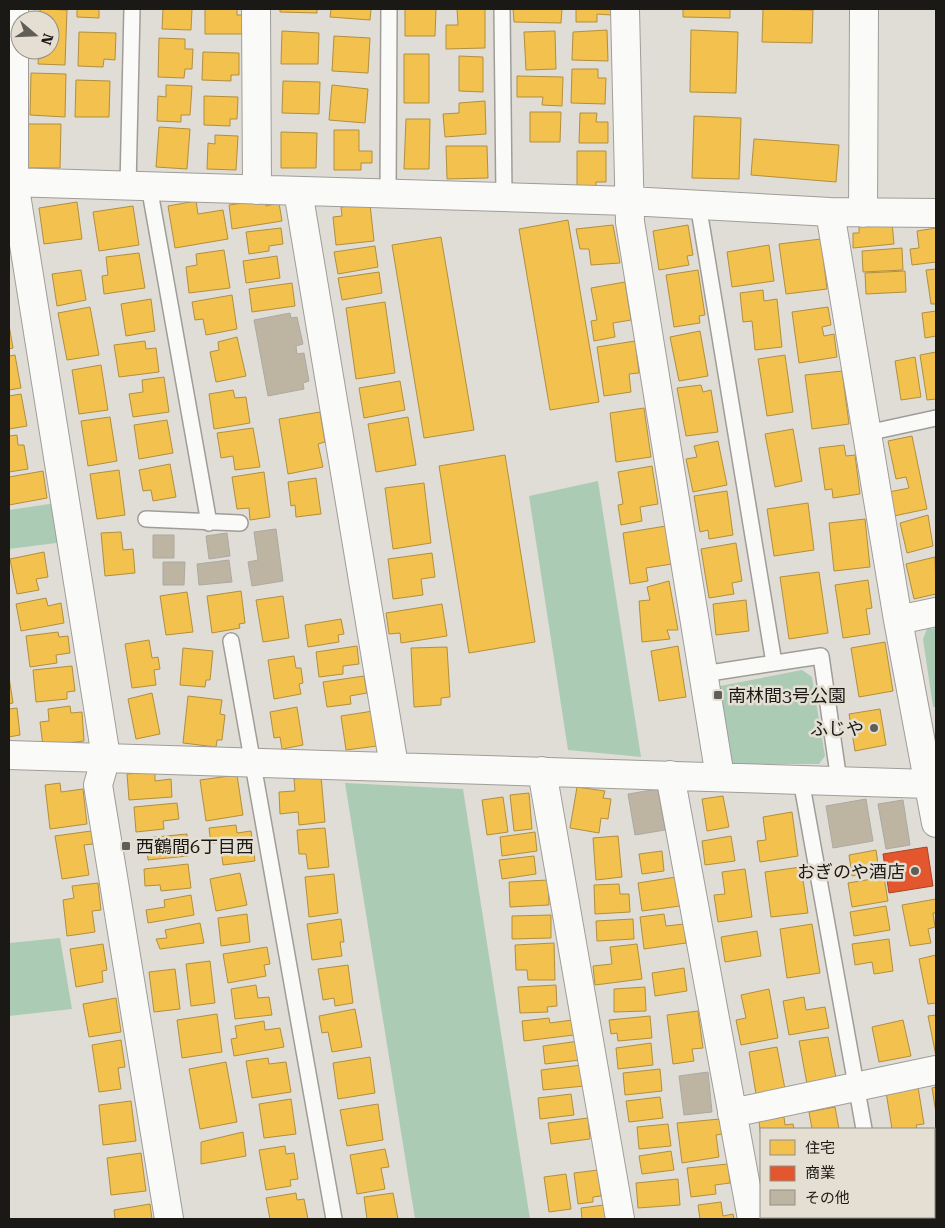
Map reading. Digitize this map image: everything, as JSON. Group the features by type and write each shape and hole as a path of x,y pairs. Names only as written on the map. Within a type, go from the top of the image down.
{"street":[{"path":"14,9 11,182 106,757 98,785 169,1219"},
{"path":"256,9 257,190"},
{"path":"624,9 630,222 720,777"},
{"path":"863,213 864,9"},
{"path":"11,182 629,201 830,212 936,213"},
{"path":"298,191 394,766"},
{"path":"830,212 898,620 936,823"},
{"path":"898,620 936,612"},
{"path":"9,755 252,761 929,784"},
{"path":"542,771 620,1219"},
{"path":"670,776 752,1219"},
{"path":"732,1113 936,1070"}],"lane":[{"path":"132,9 138,186 209,523"},
{"path":"388,9 388,194"},
{"path":"502,9 504,197"},
{"path":"698,204 774,663"},
{"path":"867,433 936,418"},
{"path":"146,520 240,523"},
{"path":"231,641 334,1219"},
{"path":"703,674 821,656 840,782"},
{"path":"801,780 864,1128"}],"green space":[{"path":"598,481 641,757 568,750 529,496"},
{"path":"56,503 64,542 9,549 9,510"},
{"path":"936,628 936,707 933,707 923,639 927,629"},
{"path":"802,670 812,677 825,756 819,764 726,764 720,686"},
{"path":"345,783 463,789 530,1219 415,1219"},
{"path":"60,938 72,1009 9,1016 9,943"}],"building: 住宅":[{"path":"40,9 67,10 65,65 38,64 38,60 60,60 60,10"},
{"path":"77,9 99,9 99,18 77,17"},
{"path":"163,9 192,9 191,30 162,29"},
{"path":"205,9 237,9 237,15 247,15 247,34 205,34"},
{"path":"280,9 317,9 317,13 280,12"},
{"path":"331,9 371,9 370,20 330,17"},
{"path":"405,9 436,9 435,36 405,36"},
{"path":"457,9 485,9 485,48 446,49 446,25 458,25"},
{"path":"513,9 562,9 561,23 514,22"},
{"path":"576,9 611,9 611,15 597,14 597,22 576,22"},
{"path":"683,9 730,9 730,18 683,17"},
{"path":"763,9 813,10 812,43 762,42"},
{"path":"607,30 608,61 572,60 573,32"},
{"path":"691,30 738,32 736,93 690,92"},
{"path":"282,31 319,33 318,64 281,64"},
{"path":"555,31 556,69 526,70 524,32"},
{"path":"79,32 116,33 115,60 104,59 103,67 78,66"},
{"path":"334,36 370,38 368,73 332,71"},
{"path":"159,38 185,39 185,49 193,49 192,69 185,69 184,78 158,77"},
{"path":"203,52 239,53 239,75 231,75 231,81 202,80"},
{"path":"404,54 429,54 429,103 404,103"},
{"path":"459,56 483,57 483,92 459,91"},
{"path":"572,69 598,69 598,78 606,78 605,104 571,103"},
{"path":"31,73 66,74 65,117 30,115"},
{"path":"517,76 563,77 562,106 542,105 543,97 517,97"},
{"path":"76,80 110,81 109,117 75,117"},
{"path":"283,81 320,82 319,114 282,113"},
{"path":"166,85 192,86 190,115 181,115 181,122 157,121 158,96 166,97"},
{"path":"332,85 368,89 365,123 329,120"},
{"path":"204,96 238,97 237,119 230,119 230,126 204,125"},
{"path":"485,101 486,134 445,137 443,114 459,113 459,103"},
{"path":"530,112 561,112 560,142 530,142"},
{"path":"580,113 597,113 596,122 608,122 608,143 579,143"},
{"path":"694,116 741,118 739,179 692,178"},
{"path":"406,119 430,119 429,169 404,169"},
{"path":"26,124 61,124 60,168 26,168"},
{"path":"159,127 190,129 187,169 156,167"},
{"path":"334,130 359,130 359,151 372,151 372,163 361,163 361,170 334,170"},
{"path":"281,132 317,133 316,168 281,168"},
{"path":"215,135 238,136 236,170 207,169 208,143 215,144"},
{"path":"754,139 839,145 836,182 751,175"},
{"path":"446,146 487,146 488,178 447,179"},
{"path":"577,151 606,151 606,182 596,182 596,188 577,188"},
{"path":"265,200 266,206 279,203 282,221 232,229 229,205"},
{"path":"196,201 198,214 223,210 228,239 175,248 168,206"},
{"path":"77,202 82,239 44,244 39,208"},
{"path":"370,204 374,241 336,245 333,217 342,216 341,207"},
{"path":"133,206 139,245 99,251 93,212"},
{"path":"568,220 599,402 550,410 519,229"},
{"path":"892,222 894,244 853,248 853,233 859,233 859,225"},
{"path":"613,225 620,263 591,265 589,249 580,249 576,229"},
{"path":"688,225 693,255 687,256 689,265 659,270 653,231"},
{"path":"281,228 283,244 269,246 269,251 249,254 246,232"},
{"path":"936,228 936,262 912,265 910,249 919,248 917,231"},
{"path":"441,237 474,430 424,438 392,245"},
{"path":"821,239 827,289 786,294 779,244"},
{"path":"769,245 774,281 732,287 727,252"},
{"path":"375,246 378,267 338,274 334,252"},
{"path":"902,248 903,270 863,272 862,251"},
{"path":"224,250 230,288 189,293 186,267 197,265 196,254"},
{"path":"139,253 145,288 104,294 102,276 108,275 106,257"},
{"path":"277,256 280,278 246,283 243,261"},
{"path":"936,269 936,304 931,304 926,270"},
{"path":"81,270 86,300 57,306 52,274"},
{"path":"698,270 705,315 699,316 700,323 674,327 666,275"},
{"path":"905,271 906,292 866,294 865,273"},
{"path":"379,272 382,293 342,300 338,278"},
{"path":"625,282 631,320 613,323 615,337 594,341 591,321 597,320 591,288"},
{"path":"292,283 295,306 252,312 249,289"},
{"path":"763,290 764,301 777,299 782,347 755,350 752,321 743,322 740,293"},
{"path":"232,295 237,329 206,335 203,319 195,320 192,302"},
{"path":"151,299 155,331 126,336 121,304"},
{"path":"385,302 395,373 356,379 346,308"},
{"path":"90,307 99,355 67,360 58,313"},
{"path":"828,307 831,325 822,327 824,336 834,334 837,357 799,363 792,312"},
{"path":"936,311 936,336 925,338 922,313"},
{"path":"9,325 13,348 9,349"},
{"path":"700,331 708,376 679,381 670,337"},
{"path":"237,337 246,376 216,382 210,352 219,350 218,342"},
{"path":"145,341 146,349 156,348 159,372 119,377 114,345"},
{"path":"635,341 639,373 629,374 631,392 604,396 597,347"},
{"path":"936,352 936,399 927,400 920,355"},
{"path":"15,355 21,388 9,390 9,356"},
{"path":"785,355 793,412 767,416 758,359"},
{"path":"915,357 921,397 901,400 895,361"},
{"path":"101,365 108,410 79,414 72,370"},
{"path":"842,371 849,424 812,429 805,375"},
{"path":"164,377 169,412 133,417 129,394 143,392 142,380"},
{"path":"400,381 405,410 364,418 359,388"},
{"path":"701,385 703,392 711,390 718,432 686,436 677,388"},
{"path":"233,390 235,398 246,397 250,423 214,429 209,394"},
{"path":"21,394 27,426 9,429 9,396"},
{"path":"644,408 651,457 616,462 610,413"},
{"path":"320,412 325,442 318,444 323,467 288,474 279,419"},
{"path":"110,417 117,461 88,466 81,421"},
{"path":"408,417 416,465 376,472 368,424"},
{"path":"167,420 173,453 139,459 134,425"},
{"path":"253,428 260,467 235,470 233,456 221,458 217,433"},
{"path":"793,429 802,481 775,487 765,434"},
{"path":"17,435 18,445 24,445 28,469 9,472 9,436"},
{"path":"912,436 927,509 894,516 889,492 909,488 906,477 896,479 888,441"},
{"path":"718,441 727,485 693,492 686,459 697,457 694,446"},
{"path":"844,445 846,456 855,455 860,494 833,498 832,489 825,490 819,448"},
{"path":"505,455 535,642 469,653 439,466"},
{"path":"170,464 176,497 153,501 151,490 143,491 139,470"},
{"path":"652,466 658,504 640,507 642,521 621,525 618,505 623,504 618,472"},
{"path":"119,470 125,515 97,519 90,474"},
{"path":"43,471 47,498 9,505 9,477"},
{"path":"264,472 270,517 250,520 249,508 237,509 232,477"},
{"path":"316,478 321,514 296,517 295,505 291,506 288,482"},
{"path":"424,483 431,543 393,549 385,488"},
{"path":"727,491 733,535 709,539 708,530 700,532 694,496"},
{"path":"808,503 814,550 774,556 767,509"},
{"path":"928,515 933,546 907,553 900,523"},
{"path":"865,519 870,567 834,571 829,523"},
{"path":"666,526 672,564 646,568 648,581 630,584 623,533"},
{"path":"121,532 123,550 133,549 135,573 105,576 101,533"},
{"path":"736,543 742,581 732,583 734,594 709,598 701,549"},
{"path":"44,552 48,577 36,579 39,590 17,594 10,559"},
{"path":"432,553 435,577 421,579 423,595 393,599 388,559"},
{"path":"935,557 936,594 914,599 906,564"},
{"path":"819,572 828,633 789,639 780,577"},
{"path":"868,580 872,608 866,609 870,634 843,638 835,585"},
{"path":"669,581 678,630 667,630 670,639 642,642 639,601 650,600 647,587"},
{"path":"241,591 245,623 239,624 240,628 212,633 207,596"},
{"path":"187,592 193,632 166,635 160,596"},
{"path":"283,596 289,638 263,642 256,600"},
{"path":"46,598 48,606 61,603 64,623 21,631 16,604"},
{"path":"746,600 749,631 716,635 713,604"},
{"path":"442,604 447,636 401,643 400,633 389,634 386,613"},
{"path":"341,619 344,634 338,635 339,642 308,647 305,625"},
{"path":"58,632 59,637 68,636 70,653 56,655 57,663 30,667 26,636"},
{"path":"149,640 152,658 158,657 160,669 154,670 156,685 132,688 125,644"},
{"path":"885,642 893,691 859,697 851,648"},
{"path":"357,646 359,664 343,666 343,674 319,677 316,652"},
{"path":"678,646 686,697 659,701 651,651"},
{"path":"447,647 450,697 441,698 441,705 414,707 411,648"},
{"path":"183,648 213,651 210,680 206,680 205,687 180,685"},
{"path":"294,656 296,668 301,668 303,683 299,684 301,694 274,699 268,660"},
{"path":"72,666 75,691 67,692 67,699 36,702 33,670"},
{"path":"364,676 367,693 350,696 351,704 327,707 323,682"},
{"path":"9,677 13,703 9,704"},
{"path":"152,693 160,734 136,739 128,699"},
{"path":"188,696 222,700 220,714 225,715 222,740 217,740 216,747 183,743"},
{"path":"70,706 71,713 82,712 84,741 43,746 40,722 49,721 48,709"},
{"path":"297,707 303,745 282,749 280,737 274,738 270,712"},
{"path":"17,708 20,735 9,737 9,709"},
{"path":"880,709 886,745 855,751 849,714"},
{"path":"373,711 377,746 346,750 341,716"},
{"path":"155,772 155,781 171,779 172,797 129,800 127,774"},
{"path":"237,775 243,815 206,821 200,780"},
{"path":"321,776 325,822 299,825 298,812 280,814 279,792 295,791 294,779"},
{"path":"60,783 61,792 83,789 87,824 50,829 45,785"},
{"path":"577,787 605,791 603,798 611,799 608,819 601,818 599,833 570,828"},
{"path":"529,793 532,829 514,831 510,795"},
{"path":"723,796 729,827 707,831 702,799"},
{"path":"503,797 508,832 487,835 482,800"},
{"path":"177,803 179,819 163,821 164,829 136,832 134,807"},
{"path":"792,812 798,856 760,862 757,841 766,840 763,817"},
{"path":"236,825 237,833 251,831 255,861 223,865 220,842 211,844 209,828"},
{"path":"325,828 329,867 308,869 306,854 299,854 297,830"},
{"path":"91,831 93,844 84,845 89,875 62,879 55,836"},
{"path":"535,832 537,851 502,856 500,837"},
{"path":"187,834 188,856 148,860 146,838"},
{"path":"618,836 622,877 596,880 593,838"},
{"path":"731,836 735,861 705,865 702,841"},
{"path":"876,850 879,871 852,876 849,855"},
{"path":"662,851 664,871 642,874 639,854"},
{"path":"534,856 536,874 502,879 499,860"},
{"path":"188,864 191,888 161,891 160,885 145,886 144,869"},
{"path":"801,867 808,913 771,917 765,872"},
{"path":"745,869 752,917 718,922 714,895 725,894 722,872"},
{"path":"240,873 247,905 216,911 210,879"},
{"path":"334,874 338,913 309,917 305,877"},
{"path":"676,877 680,906 642,911 638,883"},
{"path":"884,877 888,901 852,907 848,883"},
{"path":"548,880 549,905 510,907 509,882"},
{"path":"98,883 101,910 92,911 95,932 67,936 63,900 74,898 72,886"},
{"path":"619,884 620,894 629,894 630,912 595,914 594,885"},
{"path":"191,895 194,915 148,923 146,910 165,907 164,900"},
{"path":"936,899 936,913 933,913 935,927 928,929 931,943 910,946 902,905"},
{"path":"886,906 890,930 854,936 850,912"},
{"path":"247,914 250,942 221,946 218,918"},
{"path":"664,914 666,926 684,924 686,943 644,949 640,917"},
{"path":"551,915 551,938 512,939 512,916"},
{"path":"341,919 344,942 340,942 342,956 312,960 307,924"},
{"path":"633,919 634,939 597,941 596,921"},
{"path":"200,923 204,943 160,949 156,939 167,938 165,930"},
{"path":"812,924 820,973 787,978 780,929"},
{"path":"757,931 761,956 725,962 721,937"},
{"path":"889,939 893,971 874,974 872,962 855,965 852,944"},
{"path":"554,943 555,980 528,980 527,970 516,970 515,945"},
{"path":"103,944 107,970 102,971 103,982 76,987 70,949"},
{"path":"637,944 642,979 595,985 593,966 612,964 610,947"},
{"path":"267,947 270,964 264,965 266,976 228,983 223,954"},
{"path":"936,955 936,1003 928,1004 919,959"},
{"path":"210,961 215,1003 191,1006 186,964"},
{"path":"348,965 353,1003 335,1006 334,998 323,1000 318,969"},
{"path":"684,968 687,991 655,996 652,973"},
{"path":"175,969 180,1009 154,1012 149,972"},
{"path":"256,985 258,998 269,997 272,1015 235,1019 231,989"},
{"path":"556,985 557,1006 547,1007 548,1012 520,1013 518,987"},
{"path":"645,987 646,1011 614,1012 614,989"},
{"path":"769,989 778,1038 741,1045 736,1020 746,1018 741,995"},
{"path":"804,997 806,1010 825,1007 829,1028 789,1035 783,1001"},
{"path":"116,998 121,1032 89,1037 83,1004"},
{"path":"355,1009 362,1047 332,1052 328,1032 322,1033 319,1016"},
{"path":"698,1011 703,1048 692,1049 694,1061 673,1064 667,1015"},
{"path":"217,1014 222,1052 182,1058 177,1020"},
{"path":"936,1015 936,1056 928,1016"},
{"path":"650,1016 652,1038 618,1041 617,1033 611,1034 609,1020"},
{"path":"549,1018 550,1023 572,1020 574,1035 524,1041 522,1021"},
{"path":"903,1020 911,1056 879,1062 872,1027"},
{"path":"264,1021 265,1030 280,1028 284,1047 234,1056 231,1039 237,1038 235,1026"},
{"path":"828,1037 836,1078 807,1084 799,1041"},
{"path":"121,1040 125,1067 118,1068 121,1089 99,1092 92,1045"},
{"path":"579,1041 581,1060 545,1064 543,1046"},
{"path":"651,1043 653,1065 618,1069 616,1048"},
{"path":"777,1047 785,1089 756,1094 749,1052"},
{"path":"370,1057 375,1093 338,1099 333,1063"},
{"path":"268,1058 269,1064 286,1062 291,1092 252,1098 246,1061"},
{"path":"226,1062 237,1122 200,1129 189,1069"},
{"path":"582,1065 585,1086 543,1090 541,1070"},
{"path":"660,1069 662,1091 625,1095 623,1073"},
{"path":"918,1087 924,1124 916,1125 917,1128 892,1128 886,1092"},
{"path":"936,1087 936,1113 932,1088"},
{"path":"571,1094 574,1115 540,1119 538,1098"},
{"path":"660,1097 663,1118 629,1122 626,1101"},
{"path":"291,1099 296,1134 264,1138 259,1104"},
{"path":"131,1101 136,1141 103,1145 99,1105"},
{"path":"378,1104 383,1140 347,1146 340,1110"},
{"path":"835,1107 839,1128 812,1128 809,1112"},
{"path":"784,1117 785,1125 793,1124 794,1128 760,1130 759,1121"},
{"path":"588,1118 590,1139 551,1144 548,1123"},
{"path":"720,1119 722,1134 716,1135 719,1157 682,1163 677,1123"},
{"path":"668,1124 671,1146 639,1149 637,1127"},
{"path":"243,1132 246,1156 201,1164 201,1142"},
{"path":"285,1146 286,1154 294,1153 298,1179 290,1180 291,1186 266,1190 259,1150"},
{"path":"385,1149 389,1167 381,1168 385,1189 357,1194 350,1155"},
{"path":"671,1151 674,1170 642,1174 639,1156"},
{"path":"141,1153 146,1191 111,1195 107,1158"},
{"path":"728,1164 730,1183 715,1185 716,1194 691,1197 687,1168"},
{"path":"598,1170 601,1196 593,1197 593,1202 578,1204 574,1173"},
{"path":"566,1174 571,1209 549,1212 544,1177"},
{"path":"678,1179 680,1205 638,1208 636,1183"},
{"path":"296,1193 297,1200 304,1199 308,1219 270,1219 266,1198"},
{"path":"393,1193 398,1219 367,1219 364,1197"},
{"path":"935,1194 936,1219 928,1219 935,1218"},
{"path":"721,1202 723,1216 733,1214 734,1219 700,1219 698,1205"},
{"path":"150,1204 152,1219 115,1219 114,1210"},
{"path":"604,1205 606,1219 582,1219 581,1208"}],"building: 商業":[{"path":"927,847 933,886 889,893 883,854"}],"building: その他":[{"path":"290,313 291,318 297,317 303,344 296,346 297,354 304,353 309,381 303,383 304,389 268,396 254,320"},
{"path":"276,529 283,581 252,586 248,562 258,560 254,532"},
{"path":"227,533 230,556 209,559 206,536"},
{"path":"153,535 174,535 174,558 153,558"},
{"path":"229,560 232,582 199,585 197,564"},
{"path":"163,562 185,562 184,585 163,585"},
{"path":"658,789 665,830 635,835 628,794"},
{"path":"866,799 873,841 833,848 826,806"},
{"path":"903,800 910,845 886,849 878,804"},
{"path":"708,1072 712,1112 684,1115 679,1076"}],"place":[{"name":"南林間3号公園","path":"718,695"},
{"name":"ふじや","path":"874,728"},
{"name":"西鶴間6丁目西","path":"126,846"},
{"name":"おぎのや酒店","path":"915,871"}]}
